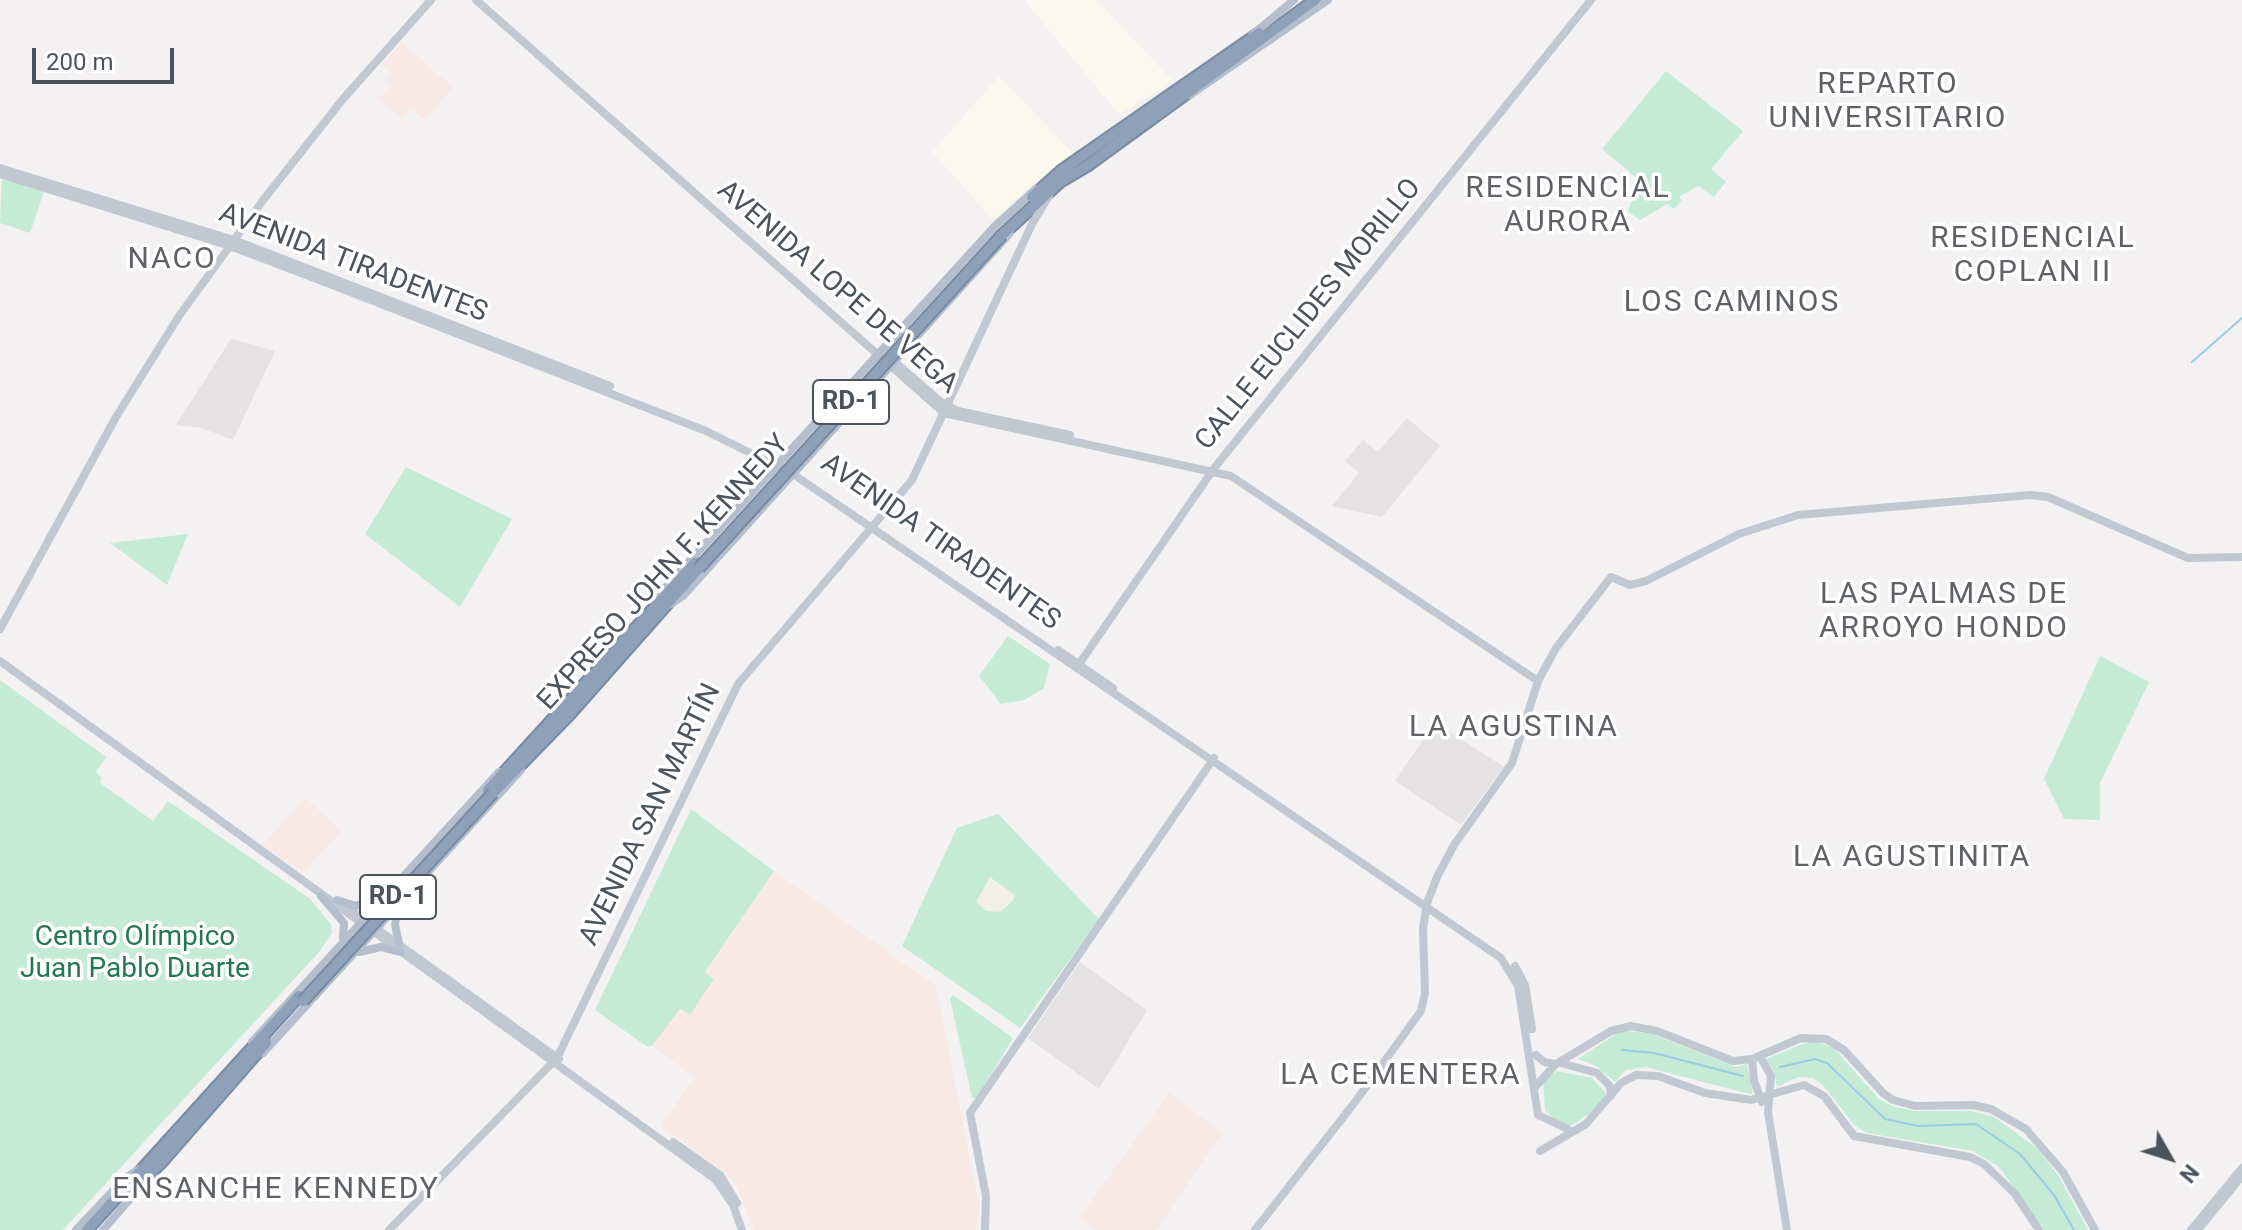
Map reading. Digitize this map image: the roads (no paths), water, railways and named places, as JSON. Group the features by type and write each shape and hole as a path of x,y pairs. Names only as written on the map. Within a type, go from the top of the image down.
{"highway":[{"name":"EXPRESO JOHN F. KENNEDY","path":"1000,233 1060,182 1087,166 1315,0"},
{"name":"EXPRESO JOHN F. KENNEDY","path":"95,1230 140,1184 301,999 490,792 513,762 655,606 697,566 1050,179 1300,1"},
{"name":"EXPRESO JOHN F. KENNEDY","path":"490,792 536,751 667,606 697,566"},
{"name":"EXPRESO JOHN F. KENNEDY","path":"87,1230 143,1166 248,1059"}],"main road":[{"path":"0,629 146,366 232,243 343,99 431,0"},
{"name":"AVENIDA LOPE DE VEGA","path":"476,0 946,410 1214,469 1240,480 1538,681"},
{"name":"AVENIDA LOPE DE VEGA","path":"484,0 880,353"},
{"name":"RD-1","path":"1171,105 1201,90 1328,0"},
{"name":"CALLE EUCLIDES MORILLO","path":"1077,667 1214,469 1591,0"},
{"name":"RD-1","path":"667,606 683,596 1013,231 1049,196 1087,166"},
{"name":"AVENIDA TIRADENTES","path":"0,168 232,243 608,385 711,427 795,472 1492,951 1510,969 1518,986 1537,1084"},
{"name":"AVENIDA TIRADENTES","path":"0,174 232,243"},
{"name":"RD-1","path":"655,606 665,588 995,226 1050,179"},
{"name":"AVENIDA SAN MARTÍN","path":"389,1230 555,1060 738,684 912,480 1032,224 1049,196"},
{"path":"915,314 896,340 896,348 903,349 929,325"},
{"path":"845,392 871,368 877,368 878,376 858,403"},
{"path":"814,425 811,434 794,452 795,459 802,460 827,437"},
{"path":"743,503 770,479 775,480 777,488 755,514"},
{"path":"1255,1230 1346,1114 1421,1011 1425,993 1422,937 1427,905 1454,845 1512,763 1538,681 1556,648 1611,577 1630,585 1646,581 1739,534 1798,515 2030,495 2048,497 2188,558 2242,557"},
{"path":"0,661 308,884 344,923 340,943"},
{"name":"RD-1","path":"248,1059 376,930 536,751"},
{"path":"985,1230 986,1196 970,1113 1213,760"},
{"name":"RD-1","path":"248,1059 260,1031 484,785 513,762"},
{"path":"337,900 363,906 396,882"},
{"path":"396,882 378,907 380,912 386,914 412,889"},
{"path":"308,884 337,900 361,920"},
{"path":"321,896 376,930 715,1179 745,1230"},
{"path":"399,904 395,925 400,948"},
{"name":"AVENIDA TIRADENTES","path":"1427,905 1487,941 1514,965 1525,985 1536,1055 1540,1116 1572,1131"},
{"path":"324,961 348,937 356,936 357,944 337,971"},
{"path":"348,959 374,947 400,948"},
{"path":"1537,1084 1558,1064 1611,1031 1631,1026 1657,1031 1733,1061 1756,1057 1801,1038 1826,1039 1844,1050 1893,1100 1915,1106 1973,1105 2008,1117 2026,1129 2063,1172 2095,1230"},
{"path":"1536,1055 1544,1062 1597,1073 1610,1086 1611,1097"},
{"path":"1756,1057 1770,1070 1768,1112 1787,1230"},
{"path":"1756,1057 1760,1099 1768,1112"},
{"path":"1540,1151 1596,1116 1626,1080 1647,1074 1705,1093 1760,1099 1797,1085 1813,1087 1824,1096 1854,1136 1970,1157 1984,1164 2015,1194 2039,1230"},
{"name":"RD-1","path":"76,1230 125,1178 143,1166"},
{"path":"2191,1230 2242,1168"},
{"path":"2198,1230 2242,1176"},
{"name":"RD-1","path":"103,1230 140,1184"}],"waterway":[{"path":"2192,362 2242,318"},
{"path":"1622,1050 1654,1053 1743,1076"},
{"path":"1780,1067 1815,1059 1827,1063 1885,1119 1918,1126 1976,1124 2020,1154 2054,1195 2074,1230"}],"district":[{"name":"REPARTO UNIVERSITARIO","path":"1888,102"},
{"name":"RESIDENCIAL AURORA","path":"1568,206"},
{"name":"RESIDENCIAL COPLAN II","path":"2033,256"},
{"name":"NACO","path":"172,260"},
{"name":"LOS CAMINOS","path":"1732,303"},
{"name":"LAS PALMAS DE ARROYO HONDO","path":"1944,612"},
{"name":"LA AGUSTINA","path":"1514,728"},
{"name":"LA AGUSTINITA","path":"1912,858"},
{"name":"LA CEMENTERA","path":"1401,1076"},
{"name":"ENSANCHE KENNEDY","path":"276,1190"}],"park label":[{"name":"Centro Olímpico Juan Pablo Duarte","path":"135,954"}]}
